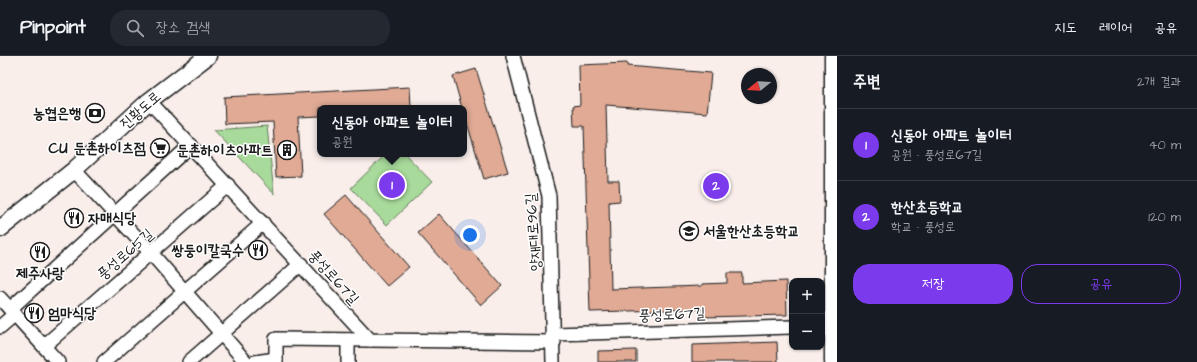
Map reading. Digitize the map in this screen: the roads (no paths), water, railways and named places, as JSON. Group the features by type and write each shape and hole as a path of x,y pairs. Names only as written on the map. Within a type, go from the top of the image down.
{"main road":[{"path":"834,56 828,326 834,362"}],"street":[{"name":"진황도로","path":"0,229 74,170 149,101 208,56"},
{"name":"양재대로96길","path":"513,56 549,196 553,362"},
{"name":"풍성로67길","path":"149,101 192,145 370,340 553,338 789,327"},
{"path":"0,327 13,311 192,145"},
{"path":"74,170 186,292 246,362"},
{"name":"풍성로65길","path":"44,346 228,185"},
{"path":"104,362 186,292 263,223"},
{"path":"189,362 301,264"},
{"path":"0,298 57,362"},
{"path":"255,362 276,361 276,339 370,340"},
{"path":"348,340 348,362"}],"place":[{"name":"농협은행","path":"95,113"},
{"name":"CU 둔촌하이츠점","path":"160,148"},
{"name":"둔촌하이츠아파트","path":"287,150"},
{"name":"신동아 아파트 놀이터","path":"392,185"},
{"name":"한산초등학교","path":"716,186"},
{"name":"자매식당","path":"74,218"},
{"name":"서울한산초등학교","path":"689,231"},
{"name":"쌍둥이칼국수","path":"258,250"},
{"name":"제주사랑","path":"40,252"},
{"name":"엄마식당","path":"34,313"}]}
